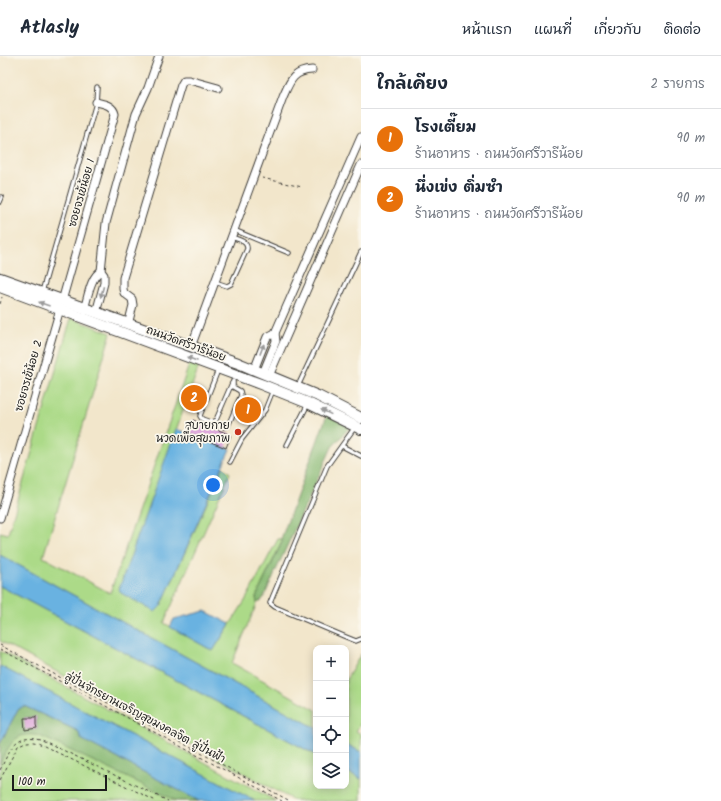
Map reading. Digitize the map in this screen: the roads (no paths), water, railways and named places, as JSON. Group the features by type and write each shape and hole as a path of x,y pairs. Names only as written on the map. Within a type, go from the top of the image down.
{"main road":[{"name":"ถนนวัดศรีวารีน้อย","path":"0,278 42,293 61,305 218,369 234,378 255,382 359,424"},
{"name":"ถนนวัดศรีวารีน้อย","path":"0,288 61,305 84,309 262,373 298,387 342,408 359,424"},
{"path":"255,382 262,373"}],"street":[{"path":"96,313 104,283 104,275 101,271 106,223 136,114 148,88 159,56"},
{"path":"191,347 283,97 291,80 298,73 304,70 312,70"},
{"path":"128,325 133,305 132,299 124,293 124,278 181,85 184,80 189,80 218,88"},
{"name":"ซอยจรเข้น้อย 1","path":"61,305 114,114 113,108 110,106 96,102"},
{"path":"262,373 267,337 275,333 361,137"},
{"path":"262,373 361,165"},
{"path":"84,309 93,281 97,274 101,271"},
{"name":"ซอยจรเข้น้อย 2","path":"0,518 61,305"}],"lane":[{"path":"42,293 96,102 97,87"},
{"path":"232,233 289,253"},
{"path":"215,282 227,286 231,284 247,249 248,246 246,243 232,233"},
{"path":"298,387 361,252"},
{"path":"218,369 200,416 202,419 224,427 228,426 240,395 240,391 233,387 234,378"},
{"path":"210,422 216,420 234,378"},
{"path":"230,462 245,435 265,410 273,389"},
{"path":"287,445 308,403"},
{"path":"359,424 327,466 270,603 275,607 346,638 356,641 361,639"},
{"path":"342,446 361,456"}],"water":[{"path":"176,429 230,449 161,606 155,612 121,593 119,589"},
{"path":"0,555 313,726 313,753 0,586"},
{"path":"205,611 230,624 213,651 170,627 174,619"},
{"path":"0,666 255,801 199,801 81,739 78,731 24,706 18,709 0,744"},
{"path":"349,746 361,752 361,779 349,773"}],"place":[{"name":"นึ่งเข่ง ติ่มซำ","path":"194,398"},
{"name":"โรงเตี๊ยม","path":"248,410"},
{"name":"สบายกาย นวดเพื่อสุขภาพ","path":"238,432"}]}
